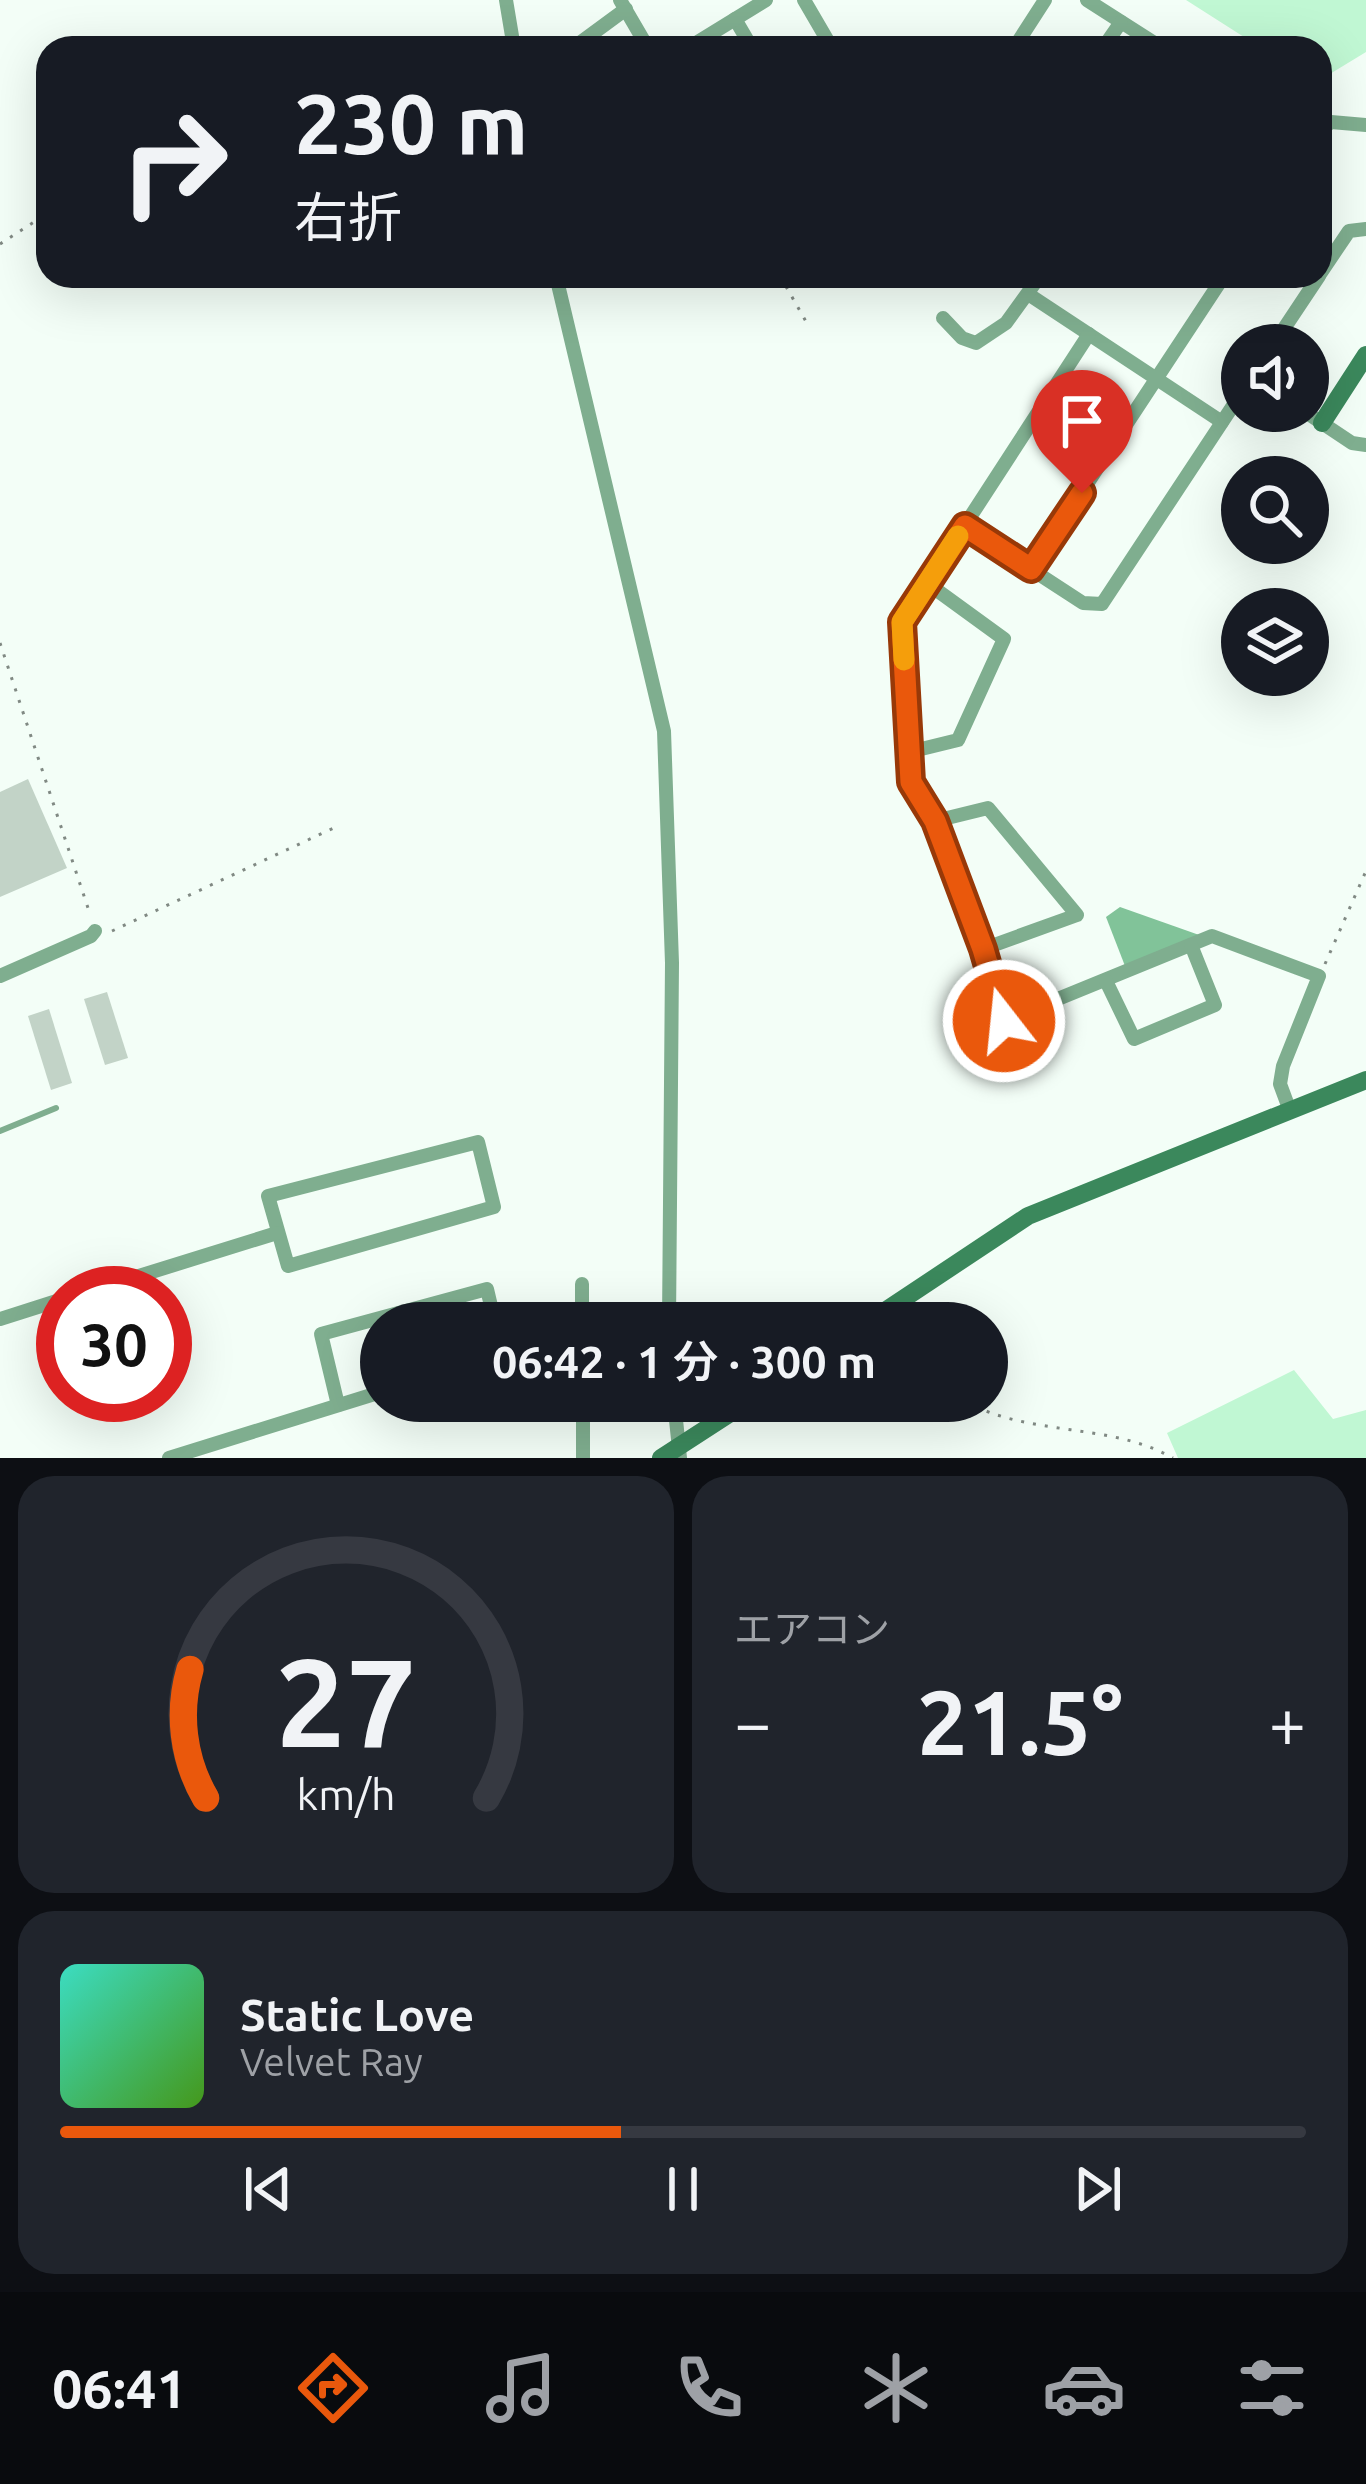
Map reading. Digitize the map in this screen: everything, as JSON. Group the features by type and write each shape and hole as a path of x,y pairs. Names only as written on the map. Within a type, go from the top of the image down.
{"street":[{"path":"506,0 512,36"},
{"path":"707,36 766,0"},
{"path":"804,0 825,36"},
{"path":"1022,36 1045,0"},
{"path":"1087,0 1143,36"},
{"path":"587,36 623,5 641,36"},
{"path":"735,19 745,36"},
{"path":"1111,36 1121,22"},
{"path":"1332,122 1366,124"},
{"path":"1332,255 1348,231 1366,229"},
{"path":"559,288 664,731 672,963 669,1302"},
{"path":"943,318 962,338 976,343 1006,323 1032,288"},
{"path":"1031,569 1216,288"},
{"path":"1287,324 1310,288"},
{"path":"1028,294 1221,421"},
{"path":"1089,334 902,622 911,782 935,821 983,949 1004,1021 1212,936 1319,976 1282,1066 1280,1084 1290,1111"},
{"path":"1329,412 1366,356"},
{"path":"965,526 1083,603 1102,604 1221,424"},
{"path":"1329,428 1366,446"},
{"path":"909,752 958,740 1004,639 927,583"},
{"path":"935,821 988,808 1077,915 983,949"},
{"path":"0,976 95,931"},
{"path":"1106,982 1134,1039 1215,1005 1190,945"},
{"path":"899,1302 1028,1216 1366,1080"},
{"path":"478,1142 494,1208 288,1266 277,1233 268,1196 478,1142"},
{"path":"171,1266 277,1233"},
{"path":"582,1284 582,1302"},
{"path":"439,1302 487,1289 490,1302"},
{"path":"0,1319 36,1308"},
{"path":"338,1406 321,1334 360,1323"},
{"path":"169,1458 360,1399"},
{"path":"583,1422 584,1458"},
{"path":"673,1455 674,1422"},
{"path":"673,1455 719,1422"}],"lane":[{"path":"0,1131 56,1108"}],"path":[{"path":"0,244 36,221"},
{"path":"787,288 808,325"},
{"path":"0,643 95,931 113,931 338,826"},
{"path":"1319,976 1366,871"},
{"path":"1008,1418 1117,1438 1173,1458"}],"shaded area":[{"path":"1186,0 1366,0 1366,52 1332,73 1332,36 1242,36"},
{"path":"1120,907 1202,936 1125,966 1106,917"},
{"path":"1294,1370 1333,1419 1366,1410 1366,1458 1178,1458 1167,1433"}],"building":[{"path":"28,779 67,868 0,897 0,792"},
{"path":"107,992 128,1058 105,1065 84,999"},
{"path":"49,1009 72,1083 51,1090 28,1016"}],"slow traffic":[{"path":"904,660 902,622 958,536"}],"route":[{"path":"1004,1021 983,949 935,821 911,782 902,622 965,526 1031,569 1082,493"}]}
